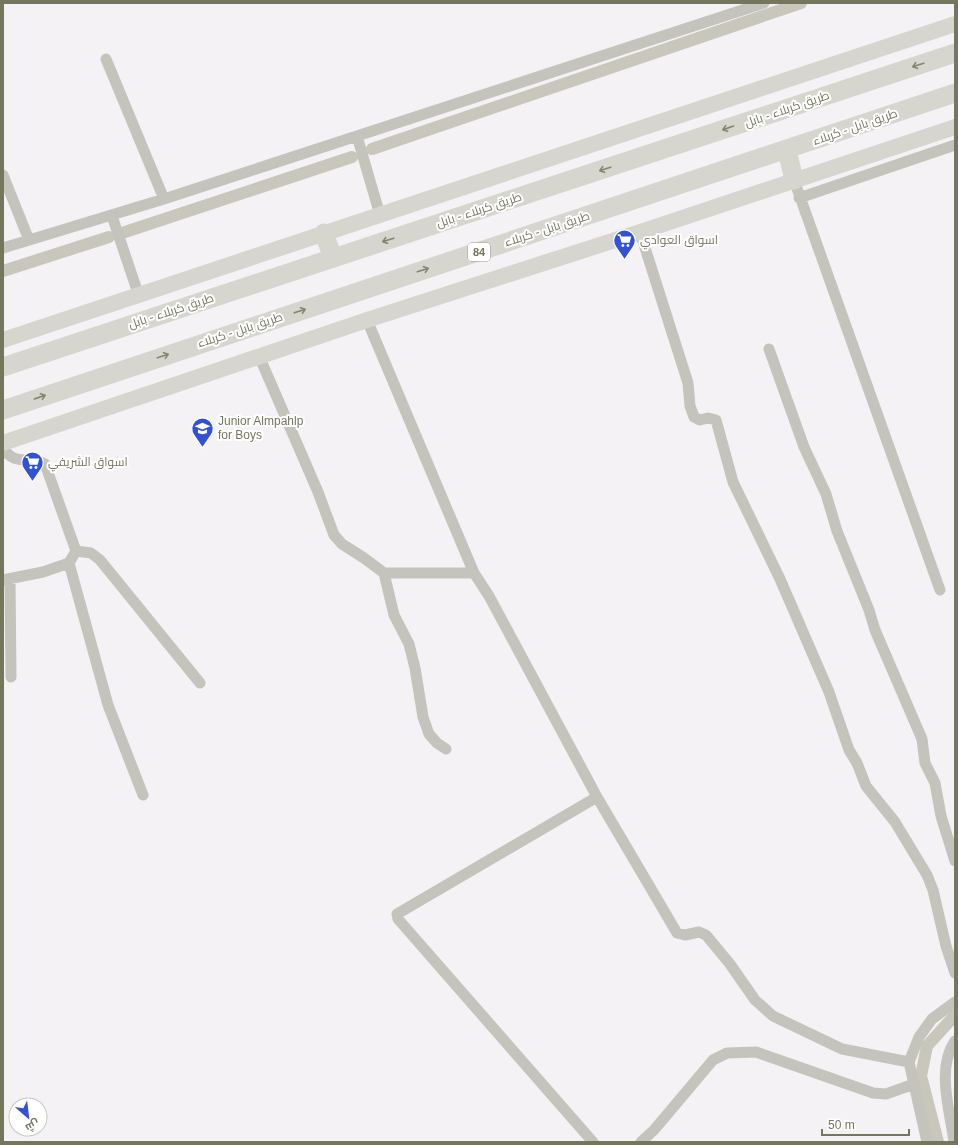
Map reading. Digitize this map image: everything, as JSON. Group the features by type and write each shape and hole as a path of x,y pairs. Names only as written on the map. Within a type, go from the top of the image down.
{"highway":[{"name":"طريق كربلاء - بابل","path":"3,367 955,52"},
{"name":"طريق بابل - كربلاء","path":"3,410 955,93"},
{"path":"787,150 797,189"},
{"path":"324,233 332,258"}],"main road":[{"path":"3,340 955,24"},
{"path":"3,443 367,320 640,232 797,189 955,127"}],"street":[{"path":"3,248 112,216 764,3"},
{"path":"106,59 164,199"},
{"path":"357,136 380,215"},
{"path":"940,590 797,189 955,145"},
{"path":"3,175 29,240"},
{"path":"112,216 139,296"},
{"path":"640,232 688,383 690,406 694,417 700,420 708,418 716,420 733,482 780,578 829,692 849,750 857,763 866,786 895,822 927,875 933,890 946,946 955,973"},
{"path":"367,320 474,573 489,596 597,797 677,933 684,935 700,932 706,935 730,964 755,1000 773,1016 853,1053 909,1062"},
{"path":"770,349 804,447 826,494 837,531 869,610 875,630 922,739 925,763 934,783 941,816 955,861"},
{"path":"259,356 318,492 334,535 350,550 364,558 384,573 474,573"},
{"path":"3,448 7,454 17,461 38,460 45,464 76,551"},
{"path":"11,677 6,580 42,572 68,563 76,551"},
{"path":"76,551 91,553 100,560 200,683"},
{"path":"68,563 108,705 143,795"},
{"path":"384,573 394,615 408,644 415,668 423,717 429,734 437,743 446,749"},
{"path":"593,1142 398,919 398,914 597,797"},
{"path":"928,1142 909,1062 920,1037 932,1019 955,1002"},
{"path":"954,1142 944,1070 949,1049 955,1041"},
{"path":"641,1142 654,1130 713,1060 727,1053 756,1052 873,1093 886,1094 914,1084"}],"waterway":[{"path":"372,149 801,3"},
{"path":"125,232 352,157"},
{"path":"3,271 109,237"},
{"path":"938,1142 921,1076 927,1046 955,1015"}],"place":[{"name":"اسواق العوادي","path":"625,260"},
{"name":"Junior Almpahlp for Boys","path":"202,448"},
{"name":"اسواق الشريفي","path":"32,482"}]}
